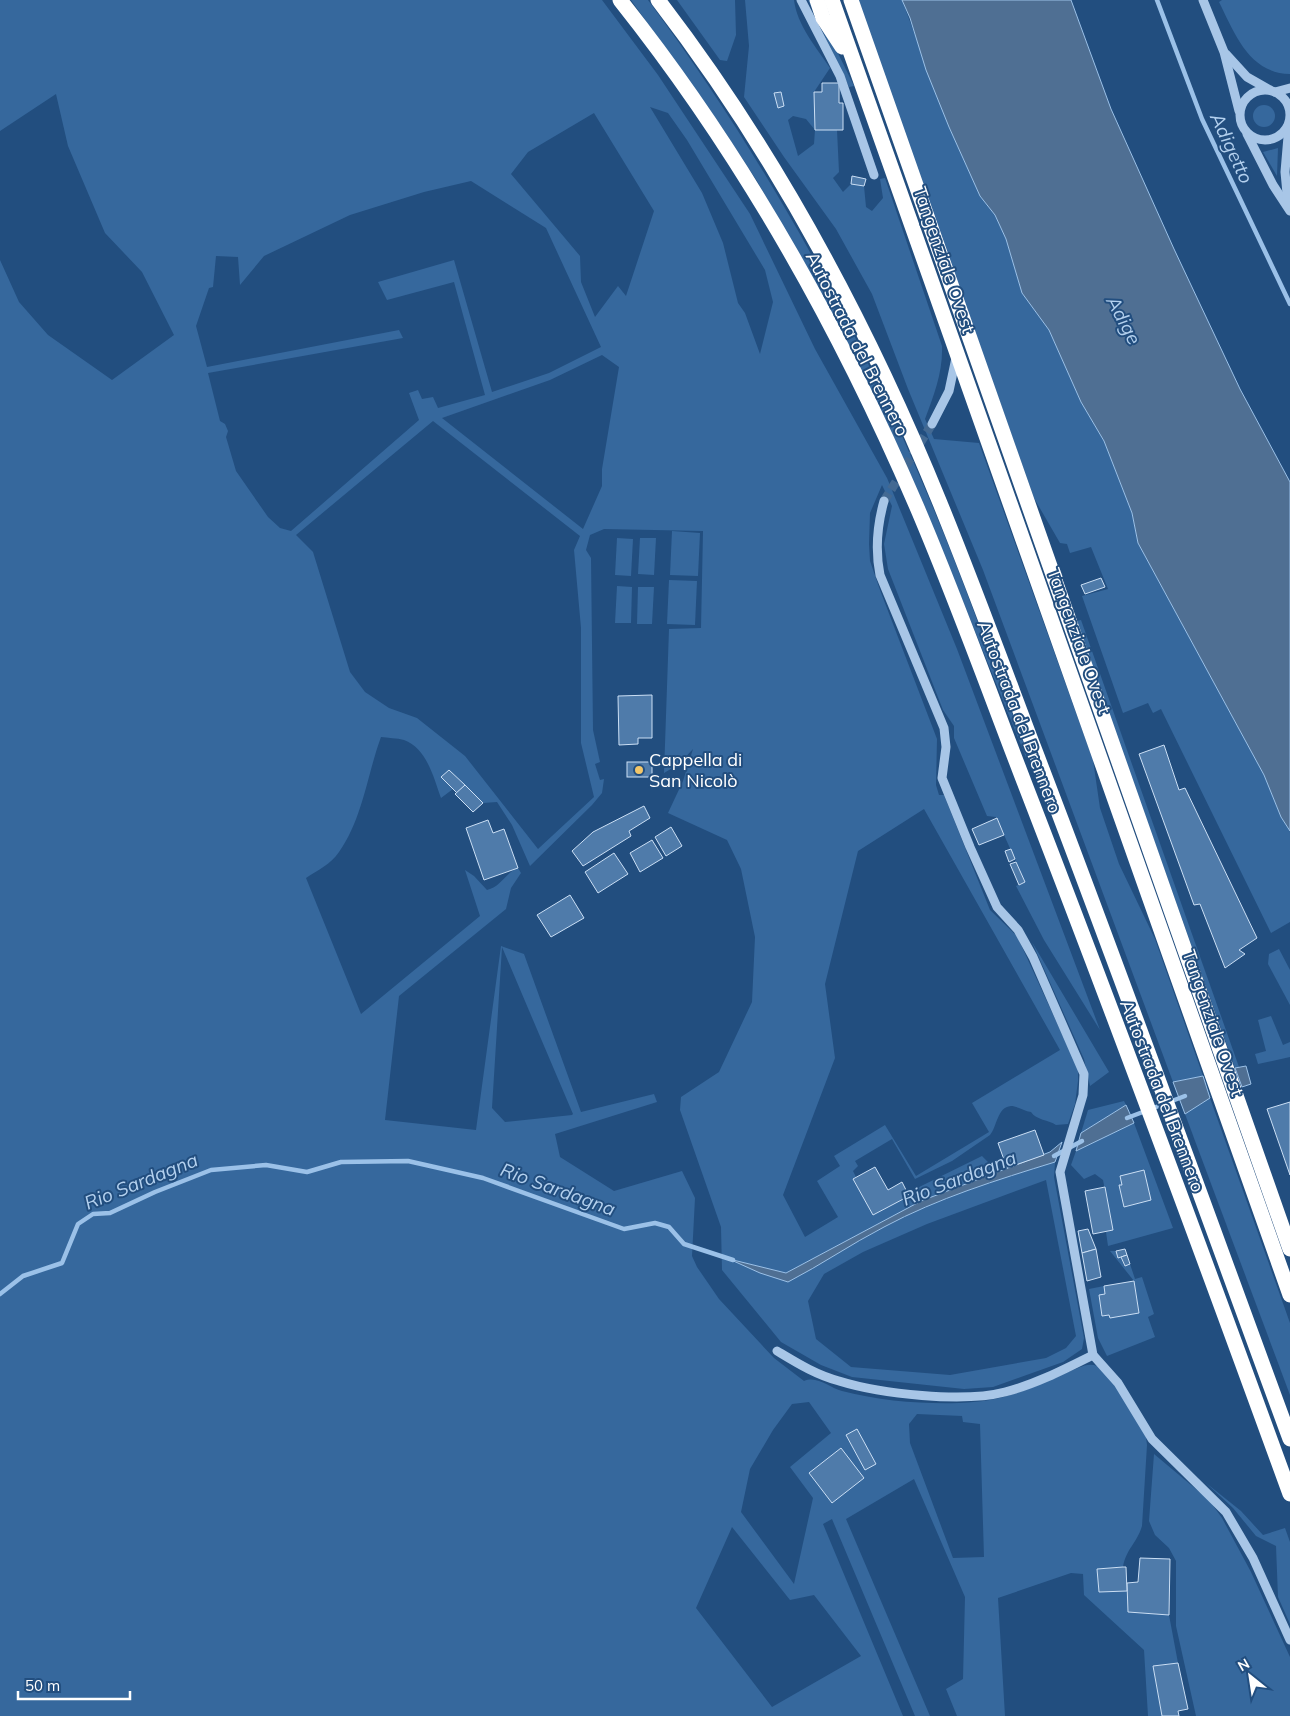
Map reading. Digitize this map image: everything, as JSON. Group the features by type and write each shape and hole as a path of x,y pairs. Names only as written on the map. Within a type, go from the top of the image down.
{"highway":[{"name":"Autostrada del Brennero","path":"620,0 651,39 734,160 803,276 838,338 916,505 980,667 1154,1126 1290,1494"},
{"name":"Autostrada del Brennero","path":"658,0 720,87 770,165 826,263 887,382 940,503 1174,1119 1290,1439"},
{"path":"817,0 823,18 857,70"},
{"name":"Tangenziale Ovest","path":"832,0 1290,1295"},
{"name":"Tangenziale Ovest","path":"851,0 1290,1249"}],"street":[{"path":"801,0 840,76 874,175"},
{"path":"1203,0 1224,52 1241,124 1273,185 1289,209"},
{"path":"1224,52 1247,77 1274,92 1287,103 1290,120 1284,172 1289,209"},
{"path":"1239,114 1244,101 1250,94 1263,90 1274,92 1290,88"},
{"path":"1245,132 1257,140 1270,140 1282,134 1290,120"},
{"path":"932,424 949,391 957,352"},
{"path":"884,501 878,527 876,558 880,575 944,728 946,747 942,778 997,908 1022,938 1084,1074 1084,1090 1060,1172 1093,1355 1118,1383 1152,1439 1226,1512 1253,1558 1290,1640"},
{"path":"777,1351 807,1370 840,1382 939,1397 982,1396 1004,1392 1031,1383 1093,1355"}],"shaded area":[{"path":"0,0 602,0 658,75 750,214 815,349 887,478 957,649 1100,1030 1044,940 1016,886 1025,882 996,817 987,816 954,738 954,726 943,710 888,569 884,544 892,506 882,485 870,513 870,561 937,739 936,785 939,795 944,795 990,910 1017,936 1078,1069 1075,1104 1068,1124 1056,1125 1036,1117 1031,1112 1013,1106 1006,1107 1000,1114 990,1135 952,1161 915,1179 892,1139 855,1161 858,1166 853,1171 856,1177 854,1179 873,1215 909,1196 907,1193 982,1156 997,1171 921,1201 786,1273 732,1260 788,1281 925,1207 1055,1162 1054,1177 1084,1338 1082,1349 1063,1362 993,1387 964,1389 852,1377 821,1365 781,1342 722,1270 721,1227 680,1110 681,1097 719,1072 752,1002 755,937 741,869 727,840 668,813 683,781 693,749 679,764 664,773 669,629 701,628 703,531 604,529 590,535 586,550 591,558 593,730 600,762 595,764 600,780 604,779 602,793 530,866 512,825 497,802 483,803 449,770 441,777 453,789 441,798 432,773 418,750 404,740 381,737 359,811 347,839 332,860 306,878 361,1014 480,916 465,870 474,876 487,890 496,886 518,868 521,873 511,888 506,909 399,996 385,1120 476,1130 501,946 524,954 581,1112 654,1094 657,1102 555,1134 560,1157 614,1191 682,1171 695,1198 692,1256 697,1267 719,1299 774,1358 804,1381 814,1380 842,1391 886,1399 930,1403 959,1403 989,1400 1015,1394 1086,1365 1097,1366 1103,1370 1110,1377 1131,1409 1146,1437 1147,1445 1142,1526 1124,1561 1123,1567 1097,1569 1099,1592 1127,1591 1128,1612 1169,1615 1178,1663 1153,1666 1162,1716 1148,1716 1144,1650 1084,1595 1083,1574 1071,1573 998,1598 1005,1716 957,1716 946,1689 963,1679 965,1597 914,1479 846,1519 930,1716 915,1716 832,1519 823,1524 903,1716 0,1716 0,260 19,302 48,335 112,380 174,335 142,272 105,233 68,146 56,94 0,131","holes":["650,107 668,113 687,140 765,270 773,302 760,354 745,313 738,303 723,243 702,193","594,113 654,211 626,296 618,286 595,317 581,282 580,256 511,174 528,152","471,181 546,228 601,347 549,373 492,392 454,260 378,282 387,300 454,282 485,395 438,408 433,397 422,399 418,390 409,393 419,420 291,531 280,528 268,517 236,471 226,437 228,431 225,424 220,421 208,373 403,338 399,330 207,367 196,326 209,288 213,287 216,256 238,257 240,285 264,256 350,215 424,192","602,355 619,367 602,469 602,486 583,529 442,418 550,380","433,421 580,536 574,550 581,628 581,743 594,797 538,849 465,756 417,718 389,708 365,692 350,672 313,552 296,535","924,809 1060,1050 972,1103 989,1132 916,1176 885,1125 834,1156 840,1166 817,1181 838,1217 805,1237 783,1195 835,1058 825,984 858,851","502,947 573,1114 505,1122 492,1108","1046,1180 1076,1336 1066,1348 1046,1358 950,1375 851,1367 816,1339 808,1301 824,1274 863,1252 927,1224","809,1402 831,1433 790,1467 813,1498 794,1584 741,1512 750,1469 773,1430 792,1404","917,1414 962,1416 963,1422 980,1424 984,1557 953,1558 910,1443 909,1424","732,1527 790,1600 814,1595 861,1656 772,1707 696,1608"]},
{"path":"631,0 648,0 689,57 766,176 802,237 835,299 898,426 926,491 1025,747 1027,760 924,505 883,414 835,318 757,181 721,126"},
{"path":"677,0 735,0 736,35 727,61 720,60"},
{"path":"745,0 794,0 803,27 830,68 814,92 815,130 837,130 839,172 833,178 843,192 851,184 864,186 866,207 872,211 883,198 880,179 885,178 942,346 942,356 935,392 925,419 934,439 979,443 1093,760 1100,808 1119,864 1155,939 1203,1076 1173,1082 983,570 908,389 872,294 836,229 744,97 749,46","holes":["793,116 806,119 815,130 814,144 798,156 788,120"]},
{"path":"808,0 812,0 854,86 849,87"},
{"path":"857,0 902,0 949,127 980,196 995,215 1006,239 1022,293 1049,330 1081,402 1104,441 1132,513 1138,543 1264,775 1281,817 1290,831 1290,922 1271,933 1161,709 1153,713 1148,703 1123,713 1082,596 1108,589 1091,547 1070,553 1067,544 1060,543 1034,498"},
{"path":"1222,0 1290,0 1290,74 1276,72 1264,67 1245,50 1219,2"},
{"path":"1264,105 1272,108 1275,116 1272,124 1264,127 1256,124 1253,116 1256,108"},
{"path":"1278,148 1277,176 1263,152"},
{"path":"672,531 700,533 698,576 670,575"},
{"path":"617,538 633,539 631,576 615,575"},
{"path":"640,538 656,538 654,575 638,574"},
{"path":"669,580 697,581 695,625 667,624"},
{"path":"617,586 632,587 631,623 615,623"},
{"path":"638,587 654,587 652,624 637,624"},
{"path":"1081,620 1239,1067 1235,1068 1076,621"},
{"path":"1032,942 1109,1072 1090,1086 1084,1059"},
{"path":"1279,949 1290,970 1290,1005 1268,964 1269,954"},
{"path":"1271,1016 1283,1045 1290,1042 1290,1057 1258,1064 1255,1054 1266,1051 1258,1020"},
{"path":"1210,1098 1290,1323 1290,1395 1185,1114"},
{"path":"1124,1101 1126,1105 1081,1133 1088,1110"},
{"path":"1134,1123 1173,1228 1108,1246 1106,1232 1113,1230 1103,1180 1095,1174 1084,1179 1071,1165 1076,1151"},
{"path":"1110,1251 1116,1251 1121,1257 1124,1266 1130,1264 1135,1279 1142,1277 1154,1314 1148,1317 1155,1337 1107,1356 1098,1338 1089,1289 1104,1286 1105,1294 1099,1296 1102,1316 1109,1315 1110,1318 1139,1313 1134,1281"},
{"path":"1154,1454 1209,1500 1222,1518 1251,1572 1290,1657 1290,1716 1196,1716 1176,1626 1176,1561 1169,1548 1155,1535 1149,1521"},
{"path":"1206,1483 1241,1511 1263,1535 1285,1528 1290,1542 1290,1624 1278,1597 1276,1546 1256,1536 1233,1508"}],"water":[{"name":"Adige","path":"902,0 1071,0 1111,109 1174,249 1240,389 1290,482 1290,831 1281,817 1264,775 1138,543 1132,513 1104,441 1081,402 1049,330 1022,293 1006,239 995,215 980,196 949,127 926,70 910,18"},
{"path":"1246,1066 1251,1084 1242,1087 1235,1068"},
{"path":"1203,1076 1210,1098 1185,1114 1173,1082"},
{"path":"1126,1105 1134,1123 1076,1151 1081,1133"},
{"path":"1062,1142 1055,1162 925,1207 872,1234 788,1282 760,1273 729,1259 786,1273 921,1201 1050,1152"}],"building":[{"path":"822,83 839,83 839,103 843,103 843,130 815,130 814,92 822,92"},
{"path":"781,92 784,106 778,108 774,93"},
{"path":"852,176 866,179 864,186 851,184"},
{"path":"1101,578 1105,587 1085,594 1081,585"},
{"path":"652,695 652,738 638,738 638,744 619,745 618,696"},
{"path":"1164,745 1179,790 1185,788 1257,938 1239,950 1245,954 1225,968 1200,904 1194,905 1139,754"},
{"name":"Cappella di San Nicolò","path":"627,762 652,762 652,777 627,777"},
{"path":"449,770 465,785 457,793 441,777"},
{"path":"465,785 483,803 473,812 455,794"},
{"path":"644,806 650,818 629,831 631,836 583,866 572,851 593,832"},
{"path":"997,818 1004,835 979,845 972,829"},
{"path":"488,820 493,833 504,829 518,868 484,880 466,828"},
{"path":"671,827 682,846 666,856 655,837"},
{"path":"652,840 663,858 640,872 630,853"},
{"path":"1011,849 1015,859 1009,862 1005,851"},
{"path":"614,853 628,874 598,893 585,872"},
{"path":"1016,862 1025,882 1019,885 1010,864"},
{"path":"570,895 584,918 551,937 537,915"},
{"path":"1290,1102 1290,1175 1267,1109"},
{"path":"1035,1130 1044,1155 1007,1168 998,1143"},
{"path":"875,1167 888,1190 902,1182 909,1196 873,1215 853,1179"},
{"path":"1144,1170 1151,1200 1124,1207 1119,1185 1122,1185 1120,1176"},
{"path":"1105,1187 1113,1230 1093,1234 1085,1191"},
{"path":"1088,1229 1096,1249 1082,1253 1078,1231"},
{"path":"1096,1249 1101,1277 1087,1281 1082,1253"},
{"path":"1125,1249 1127,1255 1118,1258 1116,1251"},
{"path":"1127,1255 1130,1264 1125,1266 1121,1257"},
{"path":"1134,1281 1139,1313 1110,1318 1109,1315 1102,1316 1099,1295 1105,1294 1104,1286"},
{"path":"857,1429 876,1464 865,1470 846,1435"},
{"path":"841,1448 864,1478 832,1503 809,1473"},
{"path":"1140,1558 1170,1559 1169,1615 1128,1612 1127,1583 1138,1582"},
{"path":"1126,1567 1127,1591 1099,1592 1097,1569"},
{"path":"1178,1663 1188,1709 1178,1711 1179,1716 1162,1716 1153,1666"}],"waterway":[{"name":"Adigetto","path":"1157,0 1202,119 1290,304"},
{"name":"Rio Sardagna","path":"1127,1118 1185,1096"},
{"name":"Rio Sardagna","path":"1054,1156 1082,1141"},
{"name":"Rio Sardagna","path":"0,1294 23,1276 62,1263 78,1224 93,1214 110,1213 155,1192 211,1170 266,1165 307,1172 341,1162 408,1161 483,1178 624,1229 655,1223 669,1227 684,1244 733,1260"}],"tunnel":[{"path":"884,501 932,424"}],"place":[{"name":"Cappella di San Nicolò","path":"639,770"}]}
